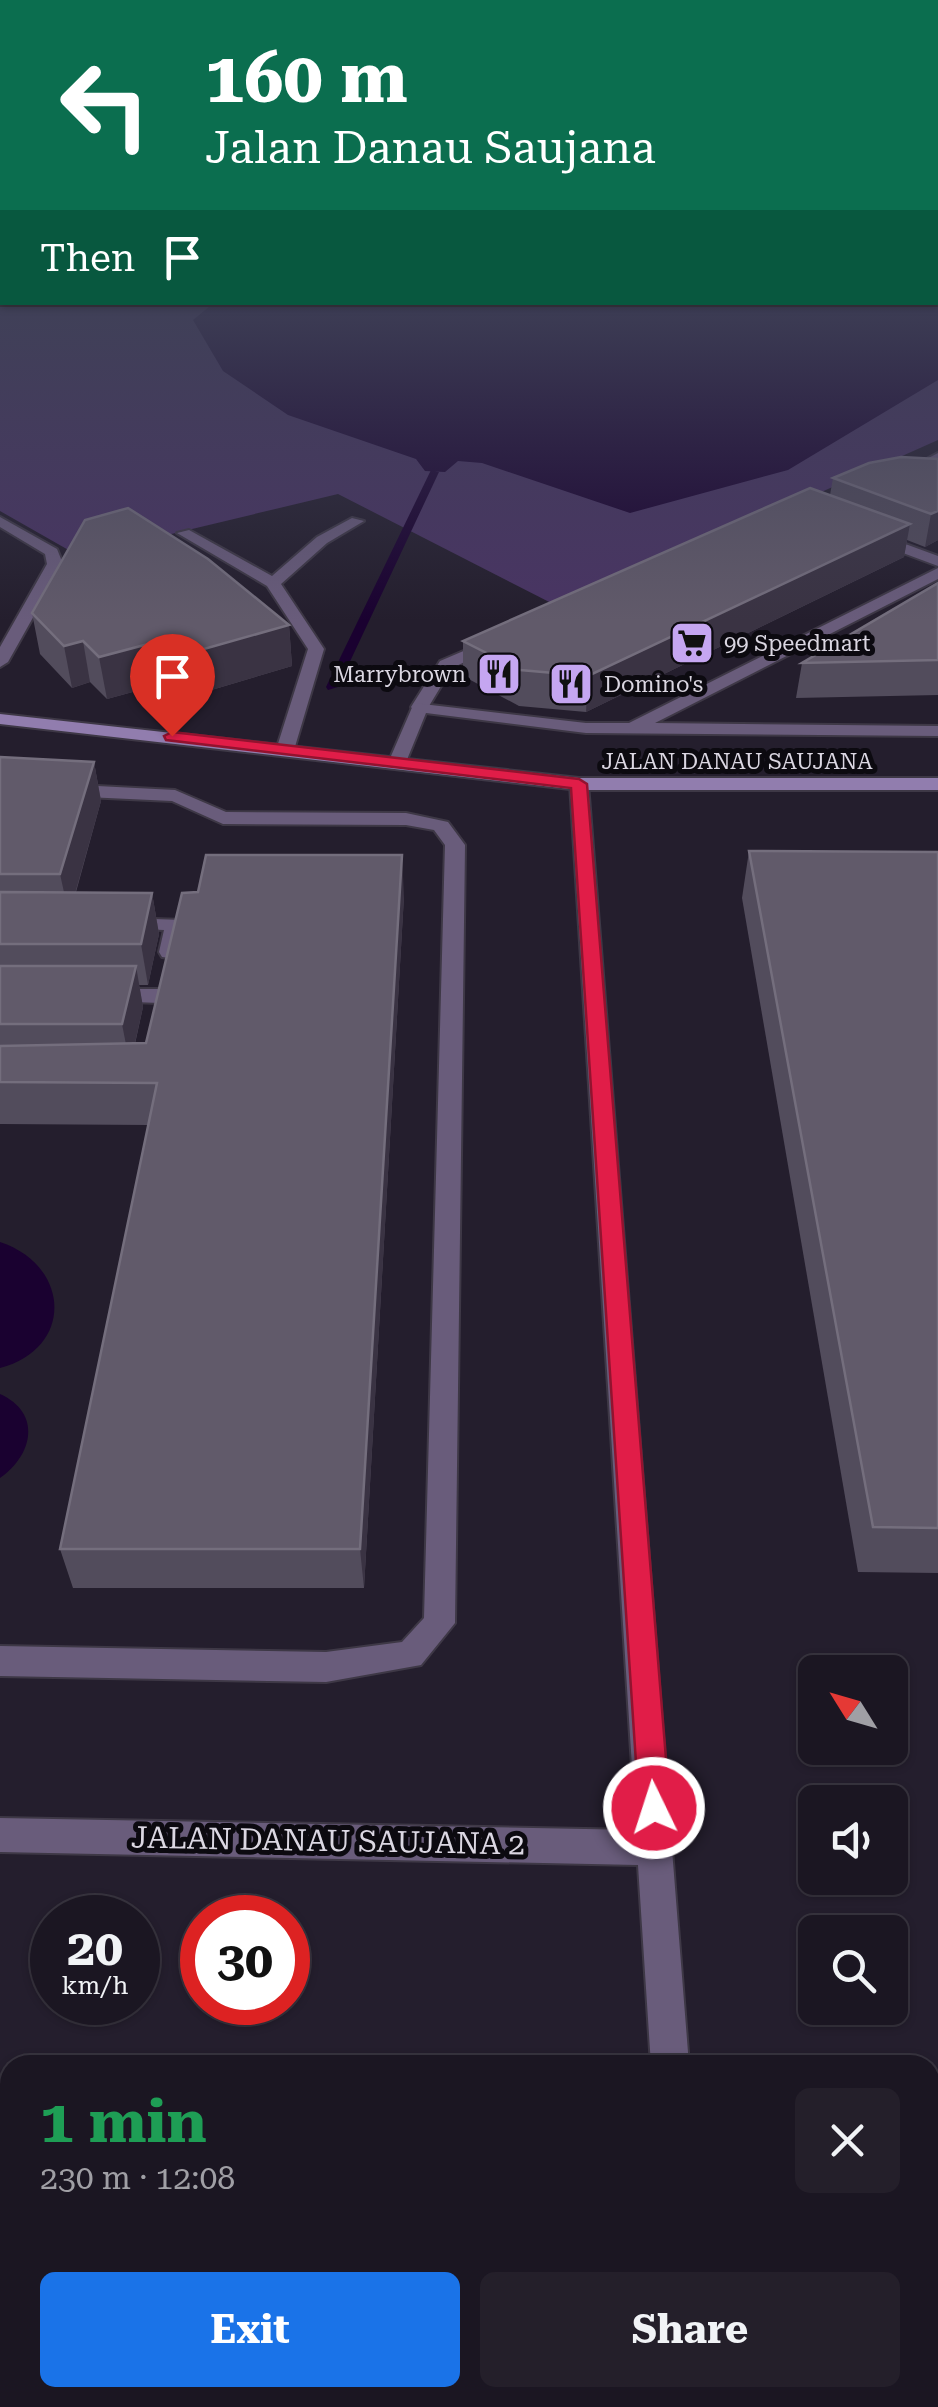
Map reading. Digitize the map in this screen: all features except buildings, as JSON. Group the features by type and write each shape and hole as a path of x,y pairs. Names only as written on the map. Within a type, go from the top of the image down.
{"street":[{"path":"938,457 926,465 938,466"},
{"path":"0,521 52,552 55,564 0,662"},
{"path":"273,582 322,540 358,521"},
{"path":"853,529 938,562"},
{"path":"184,533 273,582 316,649 284,750"},
{"path":"631,728 938,573"},
{"path":"397,763 420,707 446,665 518,634"},
{"path":"420,707 586,728 938,731"},
{"name":"JALAN DANAU SAUJANA","path":"0,720 579,784 938,784"},
{"path":"579,784 669,2055"},
{"path":"0,787 175,796 222,818 406,818 441,826 454,844 438,1623 410,1654 326,1667 0,1661"},
{"path":"90,996 160,1004 176,924 98,924"},
{"name":"JALAN DANAU SAUJANA 2","path":"0,1835 657,1848"}],"shaded area":[{"path":"0,396 938,396 938,440 561,608 338,494 79,556 0,511"},
{"path":"260,396 911,396 788,470 630,513 482,463 458,461 445,472 425,471 416,459 288,415"},
{"path":"0,1242 23,1253 40,1269 51,1287 54,1306 51,1325 41,1343 24,1358 0,1368"},
{"path":"0,1394 22,1412 28,1435 20,1458 0,1478"}],"waterway":[{"path":"332,687 434,472"}],"place":[{"name":"99 Speedmart","path":"692,643"},
{"name":"Marrybrown","path":"499,674"},
{"name":"Domino's","path":"571,684"}],"route":[{"path":"172,736 579,784 654,1808"}]}
